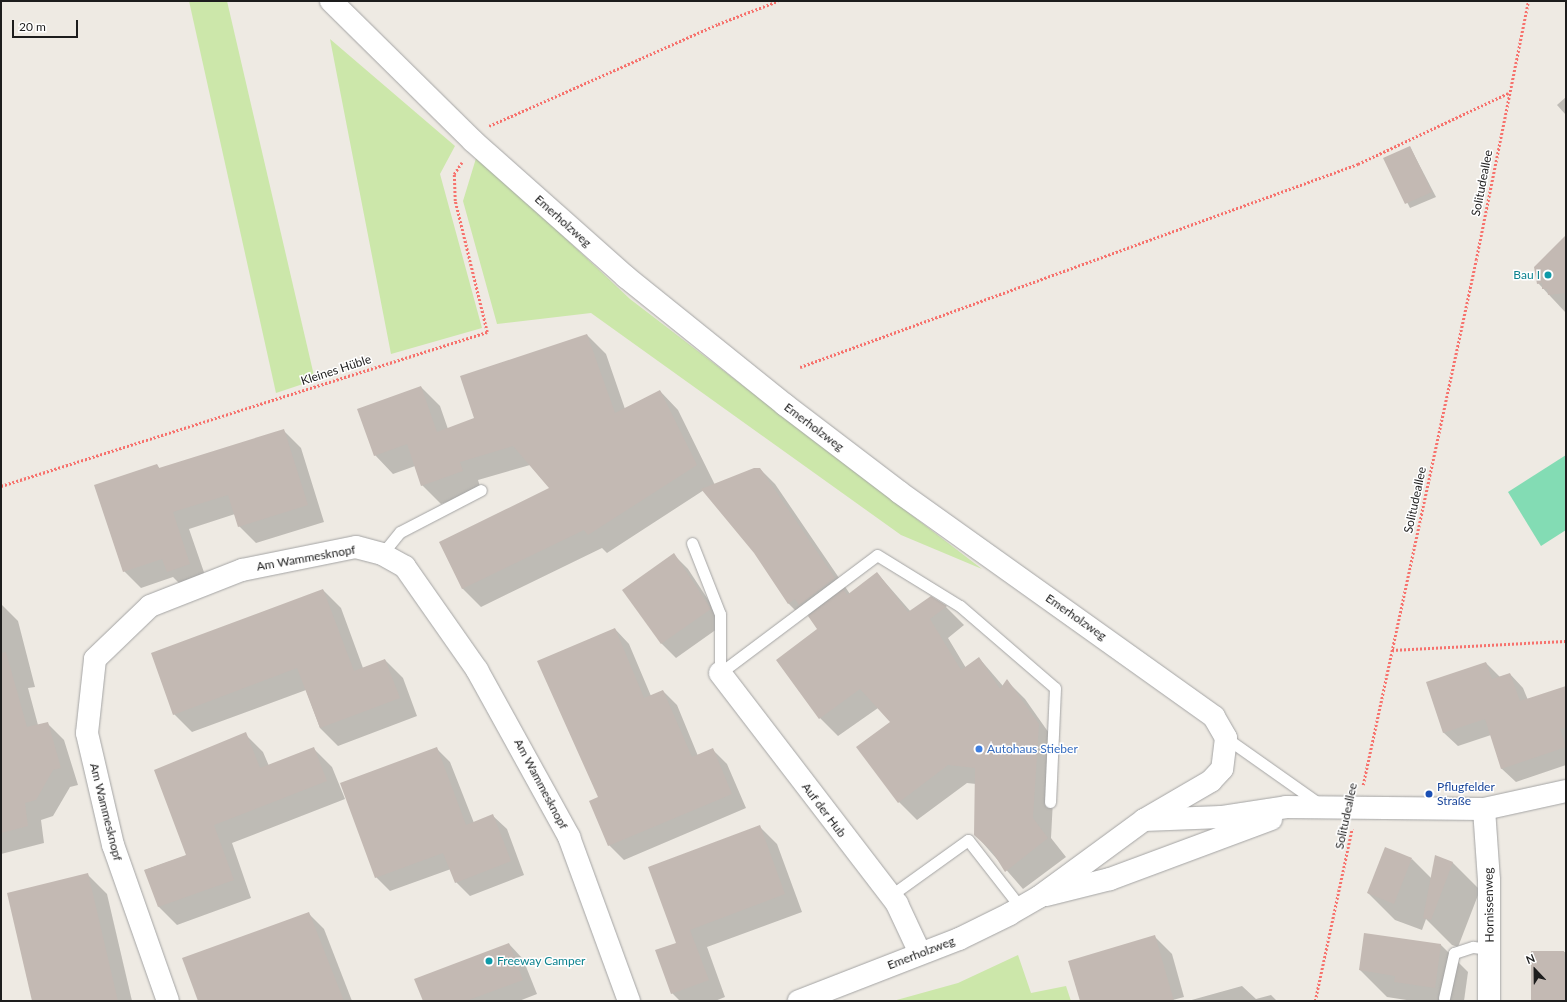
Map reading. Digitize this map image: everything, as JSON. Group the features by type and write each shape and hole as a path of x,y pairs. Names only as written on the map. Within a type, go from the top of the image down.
{"street":[{"name":"Emerholzweg","path":"331,1 473,141 626,277 785,405 899,492 1214,717 1226,738 1222,769 1211,781 1144,820 1030,902 959,939 799,1001"},
{"name":"Am Wammesknopf","path":"168,1001 113,845 87,733 95,659 150,606 242,570 356,547 382,554 405,567 477,670 507,719 569,837 629,1001"},
{"name":"Auf der Hub","path":"720,673 890,896 920,953"},
{"path":"1357,808 1484,809 1566,791"},
{"name":"Emerholzweg","path":"1144,820 1198,818 1286,807 1323,806 1357,808"},
{"name":"Emerholzweg","path":"1030,902 1110,880 1277,817 1323,806"},
{"name":"Hornissenweg","path":"1484,809 1489,880 1489,1001"}],"lane":[{"path":"382,554 400,532 480,490"},
{"path":"692,543 720,614 720,673"},
{"path":"720,673 877,555 960,606 1055,688 1050,802"},
{"path":"1226,738 1323,806"},
{"path":"890,896 968,840 1030,902"},
{"path":"1444,998 1454,953 1473,947 1490,949"}],"path":[{"path":"473,141 488,127 508,116 718,24 778,1"},
{"name":"Solitudeallee","path":"1315,1001 1476,260 1528,1"},
{"path":"800,367 1358,164 1509,93"},
{"name":"Kleines Hüble","path":"1,486 487,332 455,201 454,174 473,141"},
{"path":"1392,650 1566,641"}],"green space":[{"path":"189,1 227,1 315,380 276,393"},
{"path":"330,39 455,146 440,174 482,328 391,354"},
{"path":"477,155 630,299 982,569 901,535 591,313 497,324 463,201"},
{"path":"1566,455 1566,530 1541,546 1508,492"},
{"path":"1018,955 1031,993 1066,986 1071,1001 893,1001 958,983"}],"building":[{"path":"1410,146 1432,192 1405,204 1383,158"},
{"name":"Bau I","path":"1566,235 1566,293 1548,295 1547,289 1542,289 1542,283 1537,284 1534,267"},
{"path":"587,334 615,413 660,390 697,465 588,535 584,530 462,589 439,542 549,488 513,446 460,462 463,471 421,486 407,444 374,456 357,409 421,386 437,432 474,418 460,376"},
{"path":"284,429 308,505 238,527 228,495 173,512 190,564 167,572 162,559 123,572 94,485 157,464 159,468"},
{"path":"754,468 760,468 835,578 799,605 795,599 788,604 754,553 701,489"},
{"path":"674,553 711,609 661,644 622,590"},
{"path":"877,572 908,612 931,596 947,606 930,619 961,670 979,657 1000,689 1007,679 1039,724 1033,818 1048,838 1005,872 992,851 974,835 975,768 948,765 898,803 856,747 890,722 860,689 819,719 776,660 817,629 808,616 843,589 847,595"},
{"path":"323,589 354,671 385,659 400,698 320,728 297,668 173,715 151,653"},
{"path":"615,628 644,698 663,690 692,757 713,748 732,794 608,846 589,801 598,797 537,661"},
{"path":"6,652 27,727 48,722 61,768 53,770 36,800 25,803 28,826 1,833 1,653"},
{"path":"1486,662 1492,679 1510,673 1520,701 1566,686 1566,727 1560,729 1566,747 1501,769 1485,719 1443,733 1426,682"},
{"path":"246,732 260,768 314,747 327,781 214,825 234,880 158,907 144,870 186,855 154,770"},
{"path":"437,747 466,825 493,814 511,861 455,883 443,853 375,878 340,783"},
{"path":"760,825 785,894 690,930 709,980 671,994 655,950 676,943 648,867"},
{"path":"1385,847 1412,858 1394,904 1367,893"},
{"path":"1435,855 1453,862 1431,920 1423,918"},
{"path":"88,873 118,1001 32,1001 7,893"},
{"path":"309,912 344,1001 198,1001 182,958"},
{"path":"1364,933 1441,944 1435,988 1394,982 1395,976 1359,970"},
{"path":"1155,935 1174,1001 1080,1001 1068,961"},
{"name":"Freeway Camper","path":"509,943 523,980 466,1001 423,1001 414,979"},
{"path":"1531,951 1564,951 1566,1000 1531,1000"}],"place":[{"name":"Bau I","path":"1548,275"},
{"name":"Autohaus Stieber","path":"979,749"},
{"name":"Pflugfelder Straße","path":"1429,794"},
{"name":"Freeway Camper","path":"489,961"}]}
